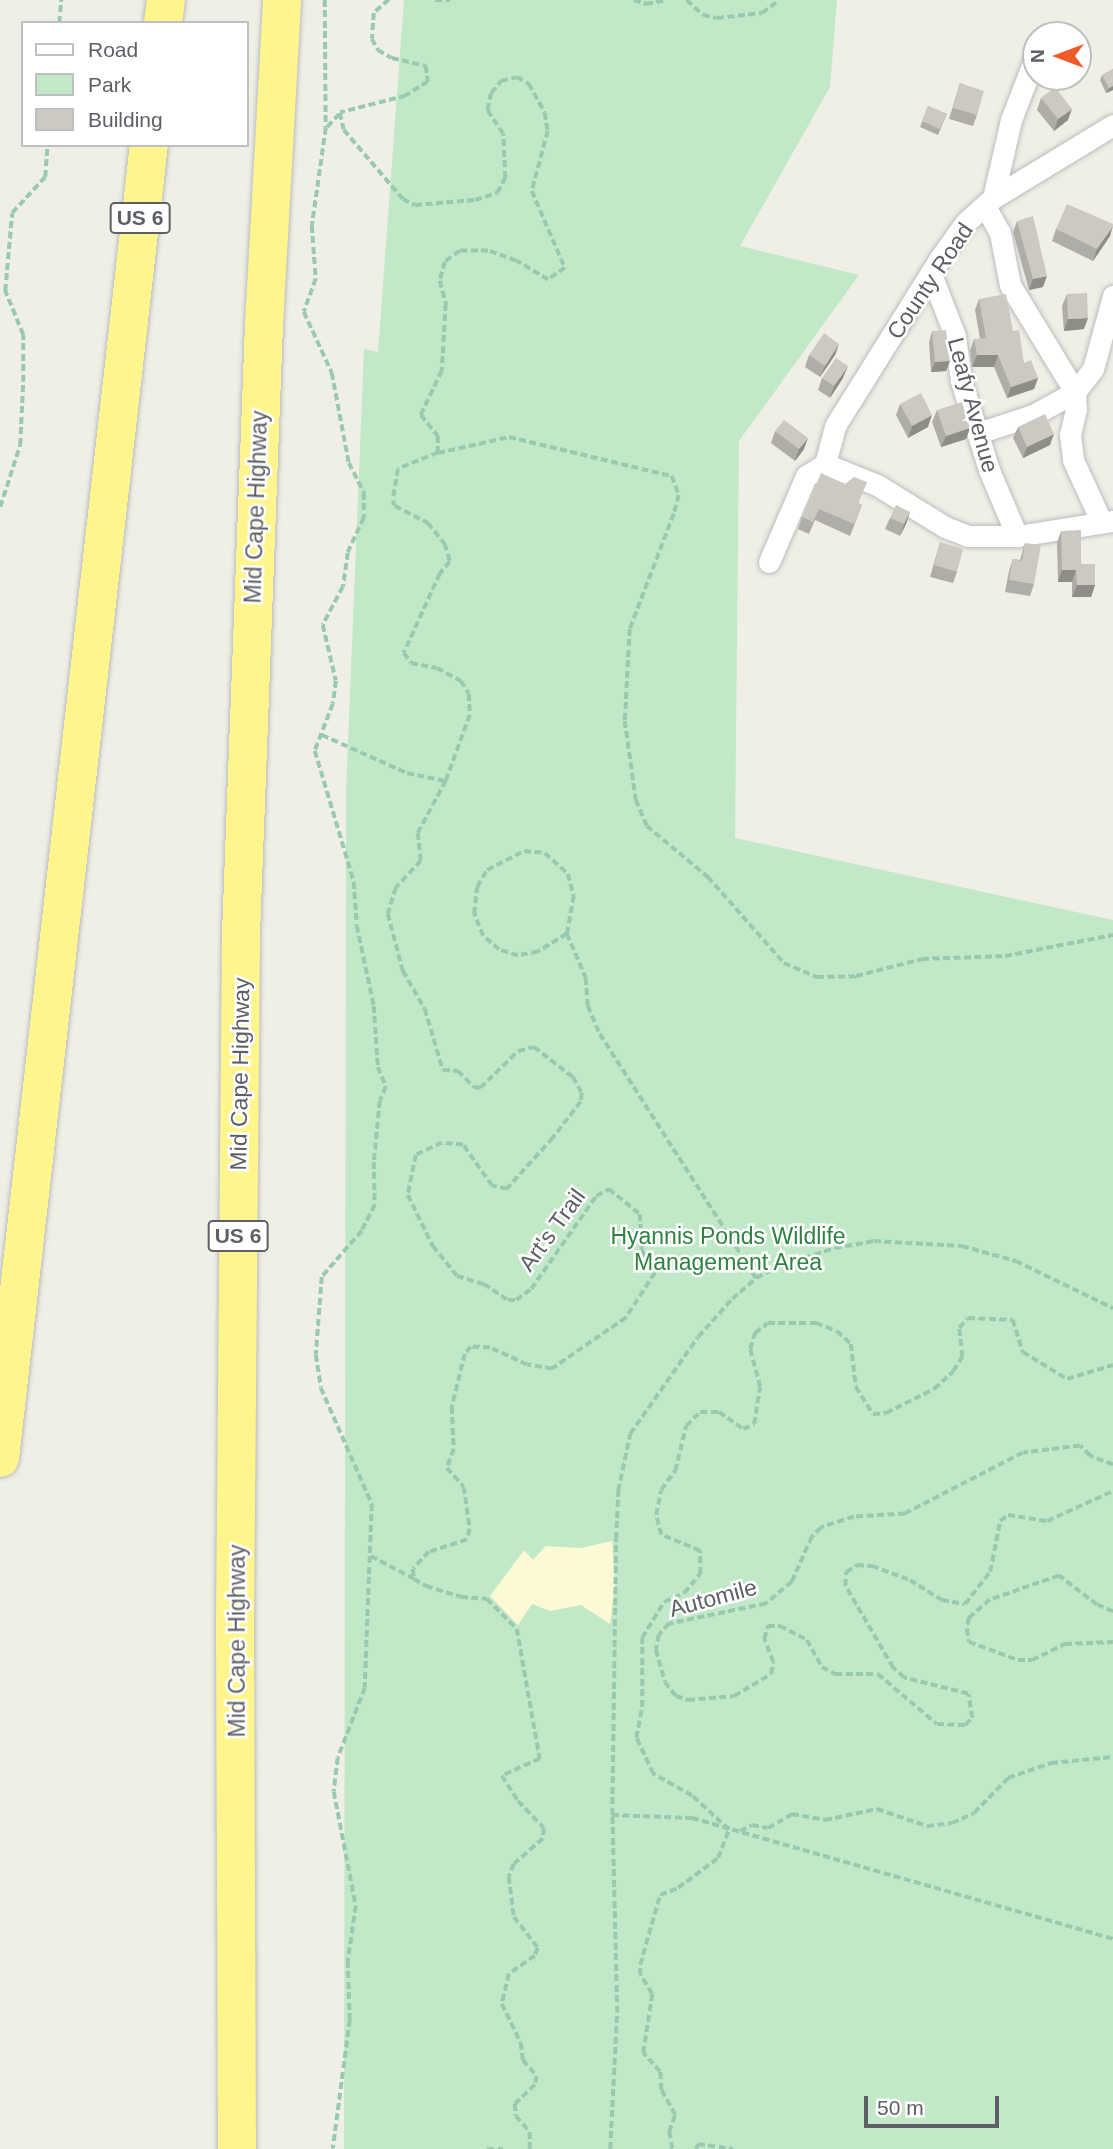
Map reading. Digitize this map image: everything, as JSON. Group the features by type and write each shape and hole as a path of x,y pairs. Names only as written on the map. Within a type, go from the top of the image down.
{"highway":[{"path":"163,21 166,0"},
{"name":"Mid Cape Highway","path":"237,2149 235,1623 241,934 263,351 282,0"},
{"name":"US 6","path":"0,1458 149,147"}],"street":[{"path":"769,562 806,476 825,464 877,485 956,532 1017,536 1107,521 1073,460 1070,434 1077,401 1075,392 1010,285 1000,233 989,202 1011,120 1022,91"},
{"name":"County Road","path":"825,464 835,426 957,233 989,202 1113,125"},
{"name":"Leafy Avenue","path":"931,274 955,336 961,381 978,433 1017,536"},
{"path":"978,433 1033,415 1075,392 1093,369 1113,296"}],"path":[{"path":"59,21 61,0"},
{"path":"325,0 326,128 312,226 316,279 304,312 332,373 349,463 364,493 364,518 348,553 343,587 323,625 336,681 334,705 315,751 354,882 357,926 374,1006 378,1067 386,1087 380,1101 374,1162 375,1205 362,1231 322,1277 316,1355 321,1388 370,1491 371,1556 365,1688 338,1758 334,1792 356,1906 348,1961 350,2020 333,2149"},
{"path":"326,128 340,113 406,96 428,82 426,66 392,58 378,50 372,39 374,13 389,0"},
{"path":"435,0 450,0"},
{"path":"634,0 646,4 666,0"},
{"path":"687,0 703,15 717,18 762,13 779,0"},
{"path":"340,113 344,130 353,135 372,165 403,199 415,205 475,200 502,188 503,134 487,110 491,93 501,81 517,77 529,84 545,113 548,131 532,191 565,268 548,280 516,261 488,251 460,251 445,262 440,281 446,304 442,371 421,415 438,436 438,453 509,437 672,476 679,495 674,514 630,629 625,721 636,800 647,826 708,877 784,964 817,977 856,976 922,959 1005,956 1113,935"},
{"path":"0,507 20,445 23,383 23,335 5,291 12,213 45,177 47,147"},
{"name":"Art's Trail","path":"414,1579 421,1557 467,1540 470,1529 464,1487 447,1468 454,1449 453,1407 466,1354 471,1347 490,1349 527,1365 552,1369 626,1318 655,1273 642,1250 640,1214 609,1189 596,1196 542,1277 516,1300 500,1297 484,1284 457,1276 410,1206 408,1181 416,1155 442,1143 463,1146 492,1186 507,1189 553,1138 580,1102 582,1093 573,1077 534,1048 518,1051 480,1088 474,1087 464,1074 439,1066 425,1009 403,971 388,915 396,888 421,860 418,833 446,781 470,715 469,694 461,681 411,663 404,653 440,574 450,562 445,544 428,523 393,501 398,469 438,453"},
{"path":"322,735 407,773 446,781"},
{"path":"567,934 528,954 518,956 499,950 483,936 474,914 477,887 487,870 524,852 545,853 568,874 575,895 567,934 586,978 588,1006 600,1034 755,1278"},
{"path":"610,2149 617,2013 612,1815 618,1490 630,1434 698,1337 755,1278 784,1264 835,1248 874,1241 962,1246 1016,1261 1113,1308"},
{"name":"Automile","path":"729,1830 692,1797 653,1774 636,1738 642,1707 642,1638 664,1602 684,1593 700,1574 700,1552 661,1535 656,1515 661,1490 675,1471 686,1426 700,1412 719,1412 743,1429 754,1424 760,1387 750,1349 755,1333 768,1323 785,1322 816,1323 836,1331 851,1344 856,1387 873,1414 886,1413 934,1389 953,1371 962,1357 959,1328 968,1318 1013,1320 1023,1352 1067,1379 1113,1365"},
{"name":"Automile","path":"1113,1465 1090,1456 1080,1446 1023,1453 905,1514 854,1517 821,1528 811,1537 792,1582 766,1604 669,1623 659,1634 656,1650 664,1682 676,1696 688,1700 734,1696 771,1674 773,1662 764,1639 768,1626 780,1626 807,1640 822,1667 835,1674 878,1674 937,1724 965,1725 972,1718 968,1694 904,1678 893,1668 845,1586 846,1572 857,1565 872,1566 910,1580 942,1600 965,1604 990,1572 1000,1521 1008,1515 1047,1521 1113,1490"},
{"path":"371,1556 414,1579 461,1597 486,1599 517,1629 540,1759 502,1776 518,1801 544,1828 543,1839 514,1864 509,1877 514,1917 538,1948 535,1956 509,1974 502,2004 521,2043 523,2060 537,2076 535,2085 514,2105 516,2116 530,2132 530,2149"},
{"path":"1113,1612 1097,1605 1059,1576 990,1600 969,1618 967,1629 969,1642 1018,1660 1032,1660 1065,1644 1113,1642"},
{"path":"738,1831 752,1825 768,1828 792,1814 825,1820 877,1809 927,1826 952,1823 974,1813 1008,1778 1051,1763 1113,1757"},
{"path":"612,1815 692,1818 1113,1939"},
{"path":"672,2149 669,2132 675,2115 661,2090 660,2072 643,2053 652,1994 640,1975 640,1965 660,1895 678,1888 718,1858 729,1830"},
{"path":"696,2149 698,2144 733,2149"},
{"path":"486,2149 503,2149"}],"green space":[{"name":"Hyannis Ponds Wildlife Management Area","path":"404,0 837,0 830,87 740,246 859,275 739,441 735,838 1113,920 1113,2149 344,2149 346,792 364,349 378,352"}],"sand":[{"path":"612,1541 615,1583 610,1624 581,1605 550,1611 532,1604 518,1625 490,1596 524,1550 533,1560 546,1546 581,1548"}],"building":[{"path":"1113,69 1113,86 1109,88 1102,75"},
{"path":"960,83 984,91 977,115 953,108"},
{"path":"1050,91 1058,91 1072,109 1058,119 1041,98"},
{"path":"928,106 947,114 940,129 922,121"},
{"path":"1067,204 1113,224 1097,249 1056,229"},
{"path":"1033,216 1047,276 1033,279 1017,221"},
{"path":"1087,293 1088,318 1068,319 1067,294"},
{"path":"1006,294 1013,331 1019,330 1024,363 1031,360 1038,378 1011,387 998,355 977,355 974,339 986,338 979,299"},
{"path":"946,330 950,361 935,362 932,331"},
{"path":"824,333 839,344 825,366 809,355"},
{"path":"836,358 848,366 834,386 822,378"},
{"path":"921,393 932,415 912,426 900,404"},
{"path":"962,402 970,428 946,436 937,410"},
{"path":"1045,414 1054,434 1027,447 1018,427"},
{"path":"784,420 808,438 799,449 775,431"},
{"path":"821,473 845,484 854,477 867,482 858,503 862,505 854,524 819,509 813,522 802,517"},
{"path":"896,505 910,512 904,524 890,518"},
{"path":"1081,530 1081,564 1095,564 1095,585 1077,585 1076,570 1062,570 1061,531"},
{"path":"940,542 963,549 957,572 934,565"},
{"path":"1025,543 1041,545 1034,584 1009,580 1013,559 1022,561"}]}
